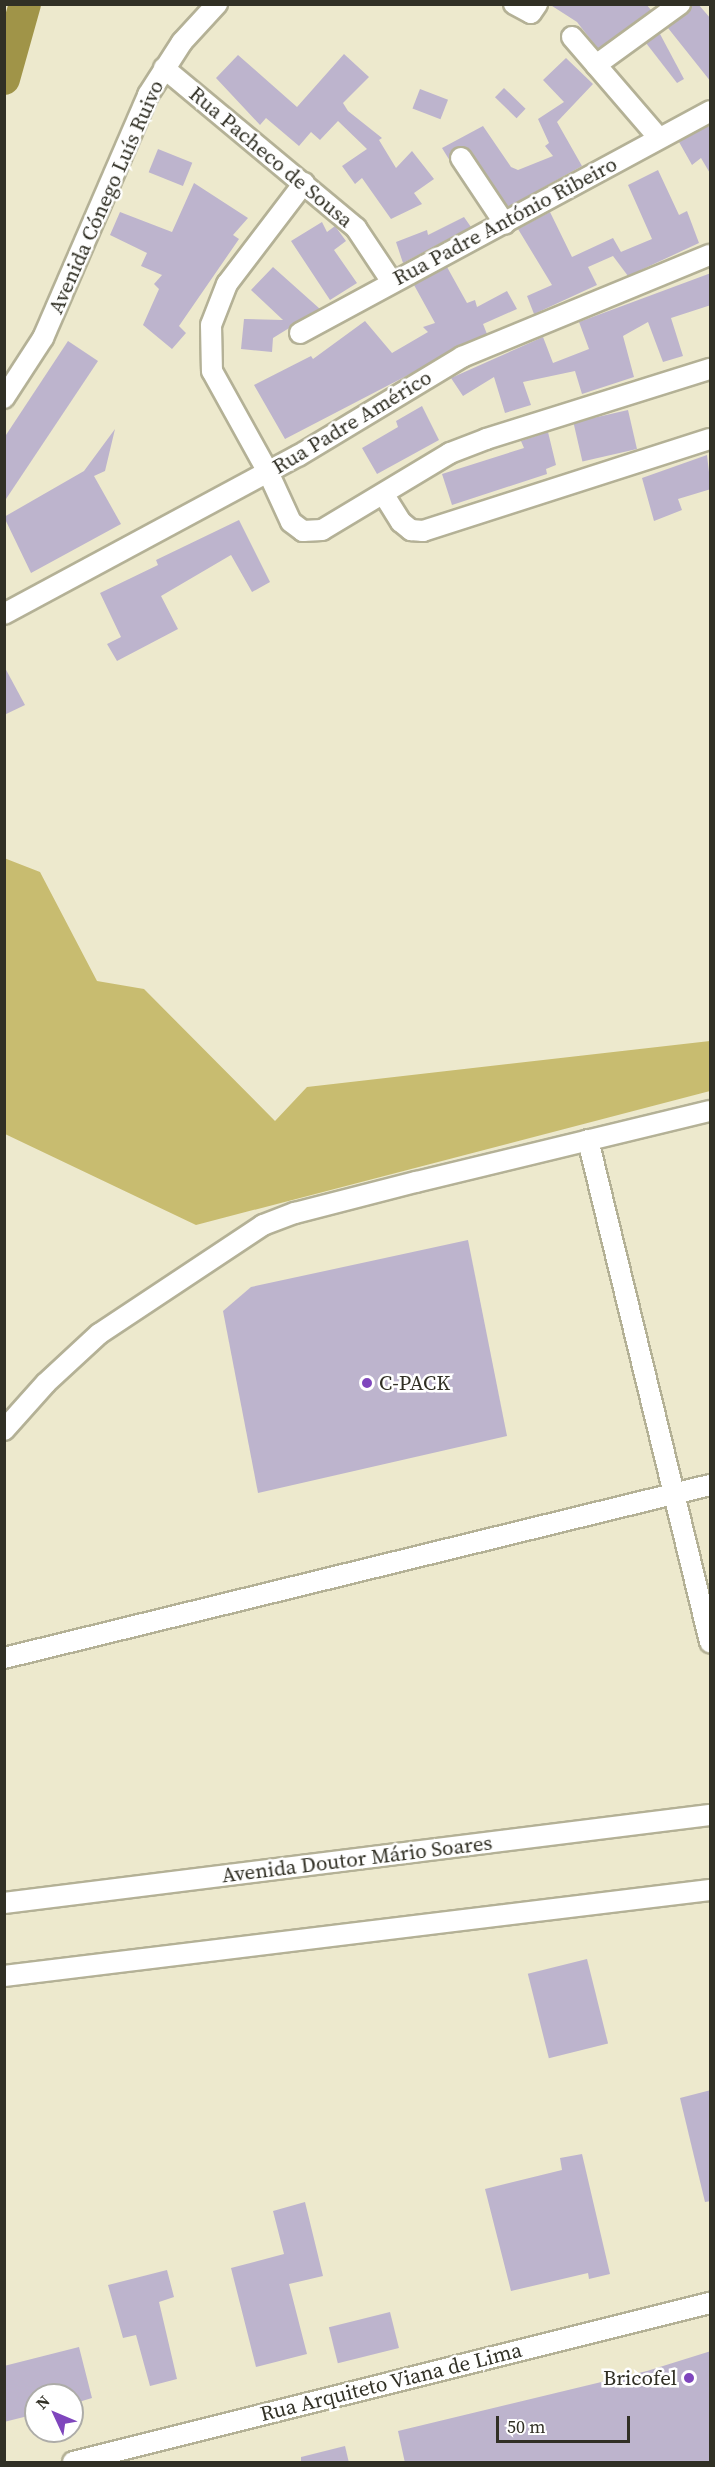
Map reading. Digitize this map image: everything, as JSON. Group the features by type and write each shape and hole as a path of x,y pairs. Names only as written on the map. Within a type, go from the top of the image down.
{"street":[{"name":"Avenida Cónego Luís Ruivo","path":"4,398 43,338 137,120 164,68 217,4"},
{"path":"596,64 680,4"},
{"path":"572,37 659,138"},
{"name":"Rua Pacheco de Sousa","path":"164,68 356,228 392,282"},
{"name":"Rua Padre António Ribeiro","path":"300,333 711,111"},
{"path":"461,158 505,224"},
{"path":"304,183 227,284 211,325 212,371 268,472 291,522 303,531 322,530 384,495 450,453 486,439 711,369"},
{"name":"Rua Padre Américo","path":"4,614 268,472 462,357 711,255"},
{"path":"384,495 401,522 411,530 423,531 711,439"},
{"path":"4,1430 46,1383 99,1334 263,1225 294,1213 711,1111"},
{"path":"588,1140 711,1642"},
{"path":"4,1658 711,1485"},
{"name":"Avenida Doutor Mário Soares","path":"4,1903 711,1815"},
{"path":"4,1976 711,1890"},
{"name":"Rua Arquiteto Viana de Lima","path":"73,2463 711,2303"}],"shaded area":[{"path":"4,858 40,872 97,981 144,989 275,1121 307,1087 710,1041 710,1091 196,1225 5,1134"}],"building":[{"path":"549,4 646,4 651,10 598,49 577,22"},
{"path":"692,4 698,4 711,19 711,82 668,28 687,13"},
{"path":"660,34 684,79 677,83 646,43"},
{"path":"344,54 369,77 343,103 348,111 382,138 379,140 396,168 412,151 434,179 414,193 422,204 391,219 362,178 355,184 342,166 367,149 338,121 320,140 311,132 299,146 266,118 260,125 216,78 238,55 297,107"},
{"path":"566,58 593,84 557,122 582,166 508,207 471,151 455,148 450,161 442,148 483,126 511,167 518,170 553,156 545,146 549,143 538,119 564,102 543,80"},
{"path":"504,88 526,109 517,118 495,97"},
{"path":"420,89 448,100 440,119 412,109"},
{"path":"708,126 711,130 711,175 701,158 692,165 679,142"},
{"path":"158,149 192,163 183,186 149,172"},
{"path":"658,170 679,215 687,211 699,243 628,276 613,256 588,267 597,285 534,314 527,296 552,285 518,229 550,212 572,257 613,238 621,252 652,239 628,185"},
{"path":"194,183 248,218 233,235 239,239 179,326 186,333 172,349 143,325 159,289 154,284 162,275 141,266 147,253 110,235 120,212 172,232"},
{"path":"464,217 471,227 403,263 396,242 427,230 428,235"},
{"path":"322,222 327,232 335,226 346,241 334,250 357,283 330,300 291,241"},
{"path":"273,267 320,309 273,338 272,352 241,349 244,319 283,320 251,290"},
{"path":"447,267 467,303 475,300 477,307 507,291 517,309 483,324 487,334 285,439 254,385 311,356 313,359 365,321 392,353 428,332 423,327 435,323 414,285"},
{"path":"711,273 711,305 671,318 683,356 663,362 648,322 623,336 634,377 582,394 575,371 523,382 531,405 505,413 494,377 463,396 451,378 543,337 553,363 589,349 579,322"},
{"path":"68,341 98,361 4,502 4,438"},
{"path":"422,406 439,440 377,474 362,448 398,427 396,421"},
{"path":"628,410 637,449 582,462 573,423"},
{"path":"115,429 105,471 94,476 121,524 31,573 4,517 84,471"},
{"path":"548,432 556,465 546,469 547,474 452,505 442,474 524,448 521,441"},
{"path":"707,455 711,489 678,499 682,510 654,521 642,478"},
{"path":"239,520 270,582 252,592 231,555 161,596 178,629 117,661 107,644 121,637 100,593 158,565 156,560"},
{"path":"4,666 25,705 4,715"},
{"name":"C-PACK","path":"468,1240 507,1436 258,1493 223,1311 251,1287"},
{"path":"587,1959 608,2043 549,2058 528,1974"},
{"path":"711,2090 711,2201 705,2202 680,2098"},
{"path":"582,2154 610,2274 589,2279 588,2273 511,2291 485,2189 562,2170 560,2158"},
{"path":"305,2202 323,2276 289,2284 307,2354 256,2367 231,2268 284,2254 273,2211"},
{"path":"167,2270 174,2297 159,2302 177,2379 150,2386 136,2335 123,2338 108,2285"},
{"path":"390,2312 399,2348 338,2363 329,2327"},
{"path":"79,2347 92,2398 84,2400 84,2383 24,2383 24,2417 4,2422 4,2366"},
{"path":"711,2351 711,2463 405,2463 398,2431 647,2371"},
{"path":"345,2446 349,2463 301,2463 301,2457"}],"waterway":[{"path":"4,79 25,4"}],"place":[{"name":"C-PACK","path":"367,1383"},
{"name":"Bricofel","path":"689,2378"}]}
